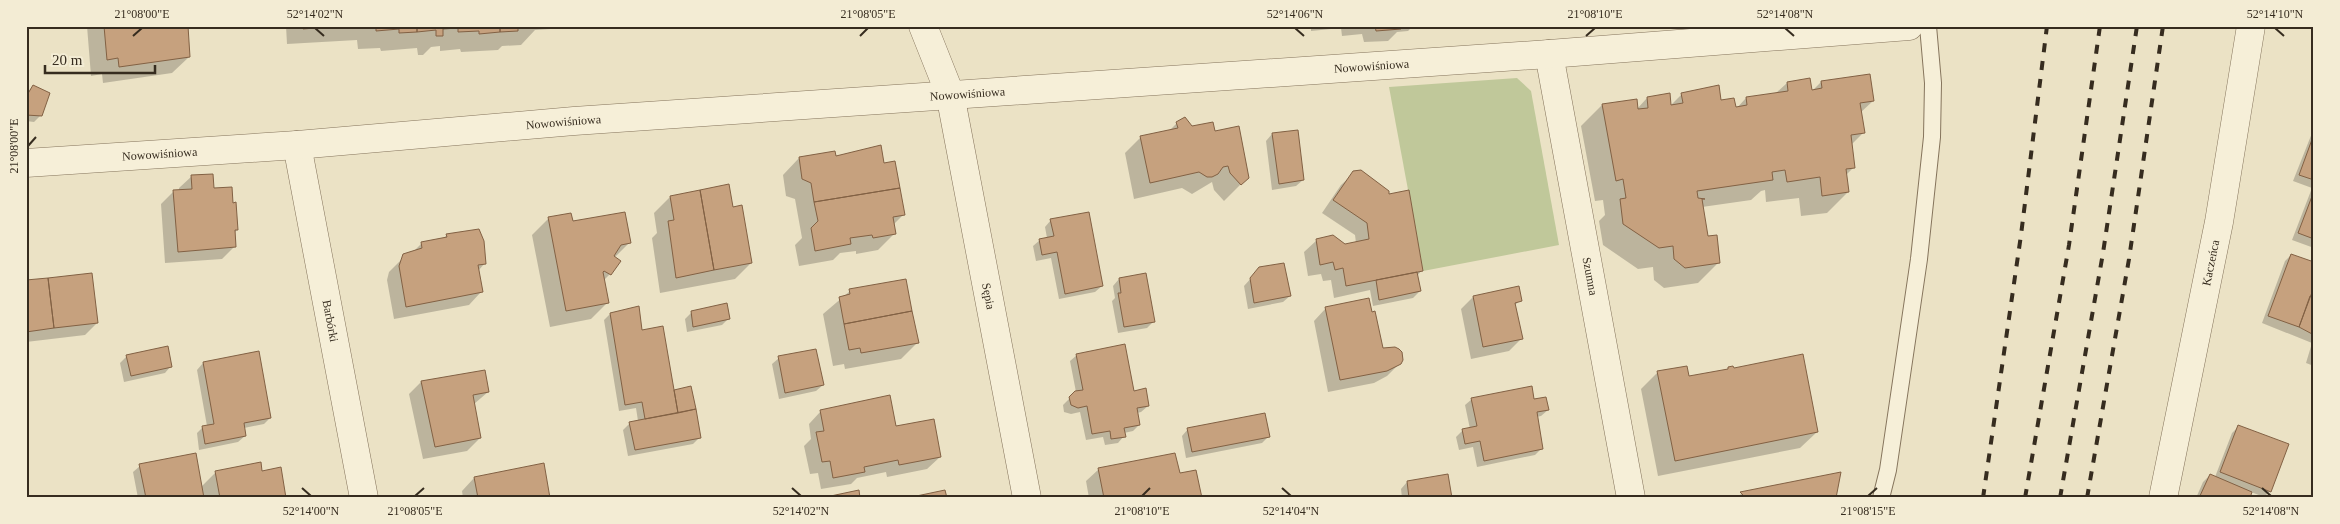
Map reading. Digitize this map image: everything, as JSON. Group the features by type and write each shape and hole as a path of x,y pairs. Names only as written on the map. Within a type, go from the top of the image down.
{"street":[{"name":"Sępia","path":"923,26 950,94 1027,498"},
{"name":"Nowowiśniowa","path":"26,163 297,145 574,120 1549,54 1909,26"},
{"name":"Kaczeńca","path":"2162,498 2218,222 2251,26"},
{"name":"Szumna","path":"1549,54 1631,498"},
{"name":"Barbórki","path":"297,145 364,498"}],"lane":[{"path":"1881,498 1888,470 1919,259 1932,137 1933,83 1928,26"}],"green space":[{"path":"1517,78 1531,91 1559,245 1423,271 1389,87"}],"building":[{"path":"104,26 188,26 190,57 119,67 118,58 107,60"},
{"path":"303,26 338,26 303,29"},
{"path":"376,26 417,26 417,32 399,33 399,29 376,31"},
{"path":"417,26 458,26 458,28 443,29 443,36 436,36 436,30 417,32"},
{"path":"458,26 500,26 500,32 479,34 479,31 458,32"},
{"path":"500,26 540,26 518,28 518,31 500,32"},
{"path":"1375,26 1401,26 1401,29 1376,31"},
{"path":"1870,74 1874,101 1860,103 1865,133 1851,135 1855,168 1846,169 1849,192 1822,196 1820,177 1787,182 1785,170 1772,172 1773,180 1697,191 1698,198 1705,199 1702,199 1708,236 1717,235 1720,263 1685,268 1674,259 1673,246 1659,248 1623,224 1620,199 1626,198 1623,179 1616,181 1602,104 1637,99 1638,109 1648,108 1647,97 1670,93 1671,105 1683,103 1681,93 1719,85 1721,100 1734,98 1736,107 1747,105 1746,97 1788,91 1787,82 1810,78 1812,90 1822,88 1821,81"},
{"path":"33,85 50,93 42,116 26,115 26,97"},
{"path":"1185,117 1192,126 1213,122 1215,131 1239,126 1249,178 1241,185 1230,173 1228,166 1223,167 1218,174 1212,177 1207,177 1199,172 1150,183 1140,136 1178,128 1176,122"},
{"path":"1298,130 1304,180 1279,184 1272,133"},
{"path":"2314,134 2314,180 2299,175"},
{"path":"881,145 884,163 895,161 900,188 814,202 811,183 802,179 799,157 835,151 836,156"},
{"path":"1361,170 1389,191 1389,194 1409,190 1423,271 1346,286 1343,268 1335,270 1333,262 1320,265 1316,239 1333,235 1345,244 1369,239 1367,223 1333,200 1353,171"},
{"path":"213,174 214,188 232,187 233,203 236,202 238,230 235,230 236,247 178,252 173,190 192,189 191,175"},
{"path":"729,184 733,207 742,205 752,263 714,270 700,190"},
{"path":"900,188 905,215 893,217 896,234 873,238 872,235 850,238 851,244 815,251 811,228 818,221 814,202"},
{"path":"700,190 714,270 676,278 668,221 674,220 670,196"},
{"path":"2314,191 2314,239 2298,233"},
{"path":"625,212 631,243 621,245 614,256 621,261 611,275 603,272 609,303 566,311 548,217 571,213 573,221"},
{"path":"1089,212 1103,286 1065,294 1057,252 1042,255 1039,239 1054,236 1050,219"},
{"path":"479,229 484,241 486,264 478,265 483,292 406,307 399,266 403,254 422,248 421,242 447,237 446,234"},
{"path":"2291,254 2314,262 2314,287 2299,327 2268,316"},
{"path":"1284,263 1291,296 1254,303 1250,278 1259,267"},
{"path":"1417,272 1421,291 1379,300 1376,280"},
{"path":"92,273 98,323 54,328 48,278"},
{"path":"1146,273 1155,322 1124,327 1118,293 1121,293 1119,278"},
{"path":"48,278 54,328 26,332 26,280"},
{"path":"906,279 912,311 844,324 839,297 850,294 849,289"},
{"path":"1519,286 1522,301 1515,303 1523,339 1483,347 1473,296"},
{"path":"2310,296 2314,297 2314,335 2299,327"},
{"path":"1369,298 1372,312 1375,311 1383,348 1395,347 1399,349 1402,352 1403,360 1401,364 1387,371 1340,380 1325,307"},
{"path":"727,303 730,319 693,327 691,311"},
{"path":"639,306 642,330 663,326 678,413 645,419 642,402 625,405 610,313"},
{"path":"912,311 919,343 861,353 860,348 849,350 844,324"},
{"path":"1125,344 1134,391 1146,388 1149,406 1137,408 1140,425 1124,428 1126,437 1111,439 1110,431 1092,434 1087,406 1078,408 1071,405 1069,397 1075,391 1083,390 1076,354"},
{"path":"168,346 172,367 131,376 126,355"},
{"path":"816,349 824,385 785,393 778,356"},
{"path":"259,351 271,418 244,423 246,436 205,444 202,426 214,424 203,362"},
{"path":"1803,354 1818,432 1675,461 1657,371 1687,366 1689,376"},
{"path":"485,370 489,392 473,395 481,438 435,447 421,381"},
{"path":"691,386 696,409 678,413 674,390"},
{"path":"1532,386 1534,399 1546,397 1549,410 1537,412 1543,449 1484,461 1480,441 1465,444 1462,429 1477,426 1471,398"},
{"path":"890,395 896,426 934,419 941,457 899,465 898,460 864,467 865,472 833,478 830,461 822,462 816,432 824,431 820,410"},
{"path":"696,409 701,438 635,450 629,422"},
{"path":"1265,413 1270,437 1192,452 1187,428"},
{"path":"2238,425 2289,444 2271,492 2220,472"},
{"path":"196,453 204,498 146,498 139,464"},
{"path":"1175,453 1180,473 1196,470 1202,498 1104,498 1098,468"},
{"path":"261,462 262,471 281,467 286,498 220,498 215,471"},
{"path":"544,463 550,498 478,498 474,477"},
{"path":"1841,472 1836,498 1746,498 1740,492"},
{"path":"1448,474 1452,498 1409,498 1407,481"},
{"path":"2210,474 2252,492 2250,498 2199,498"},
{"path":"859,490 860,498 826,497"},
{"path":"945,490 947,498 907,498"}],"railway":[{"path":"1983,498 2021,235 2047,26"},
{"path":"2025,498 2069,245 2100,26"},
{"path":"2060,498 2103,253 2137,26"},
{"path":"2087,498 2129,259 2163,26"}]}
